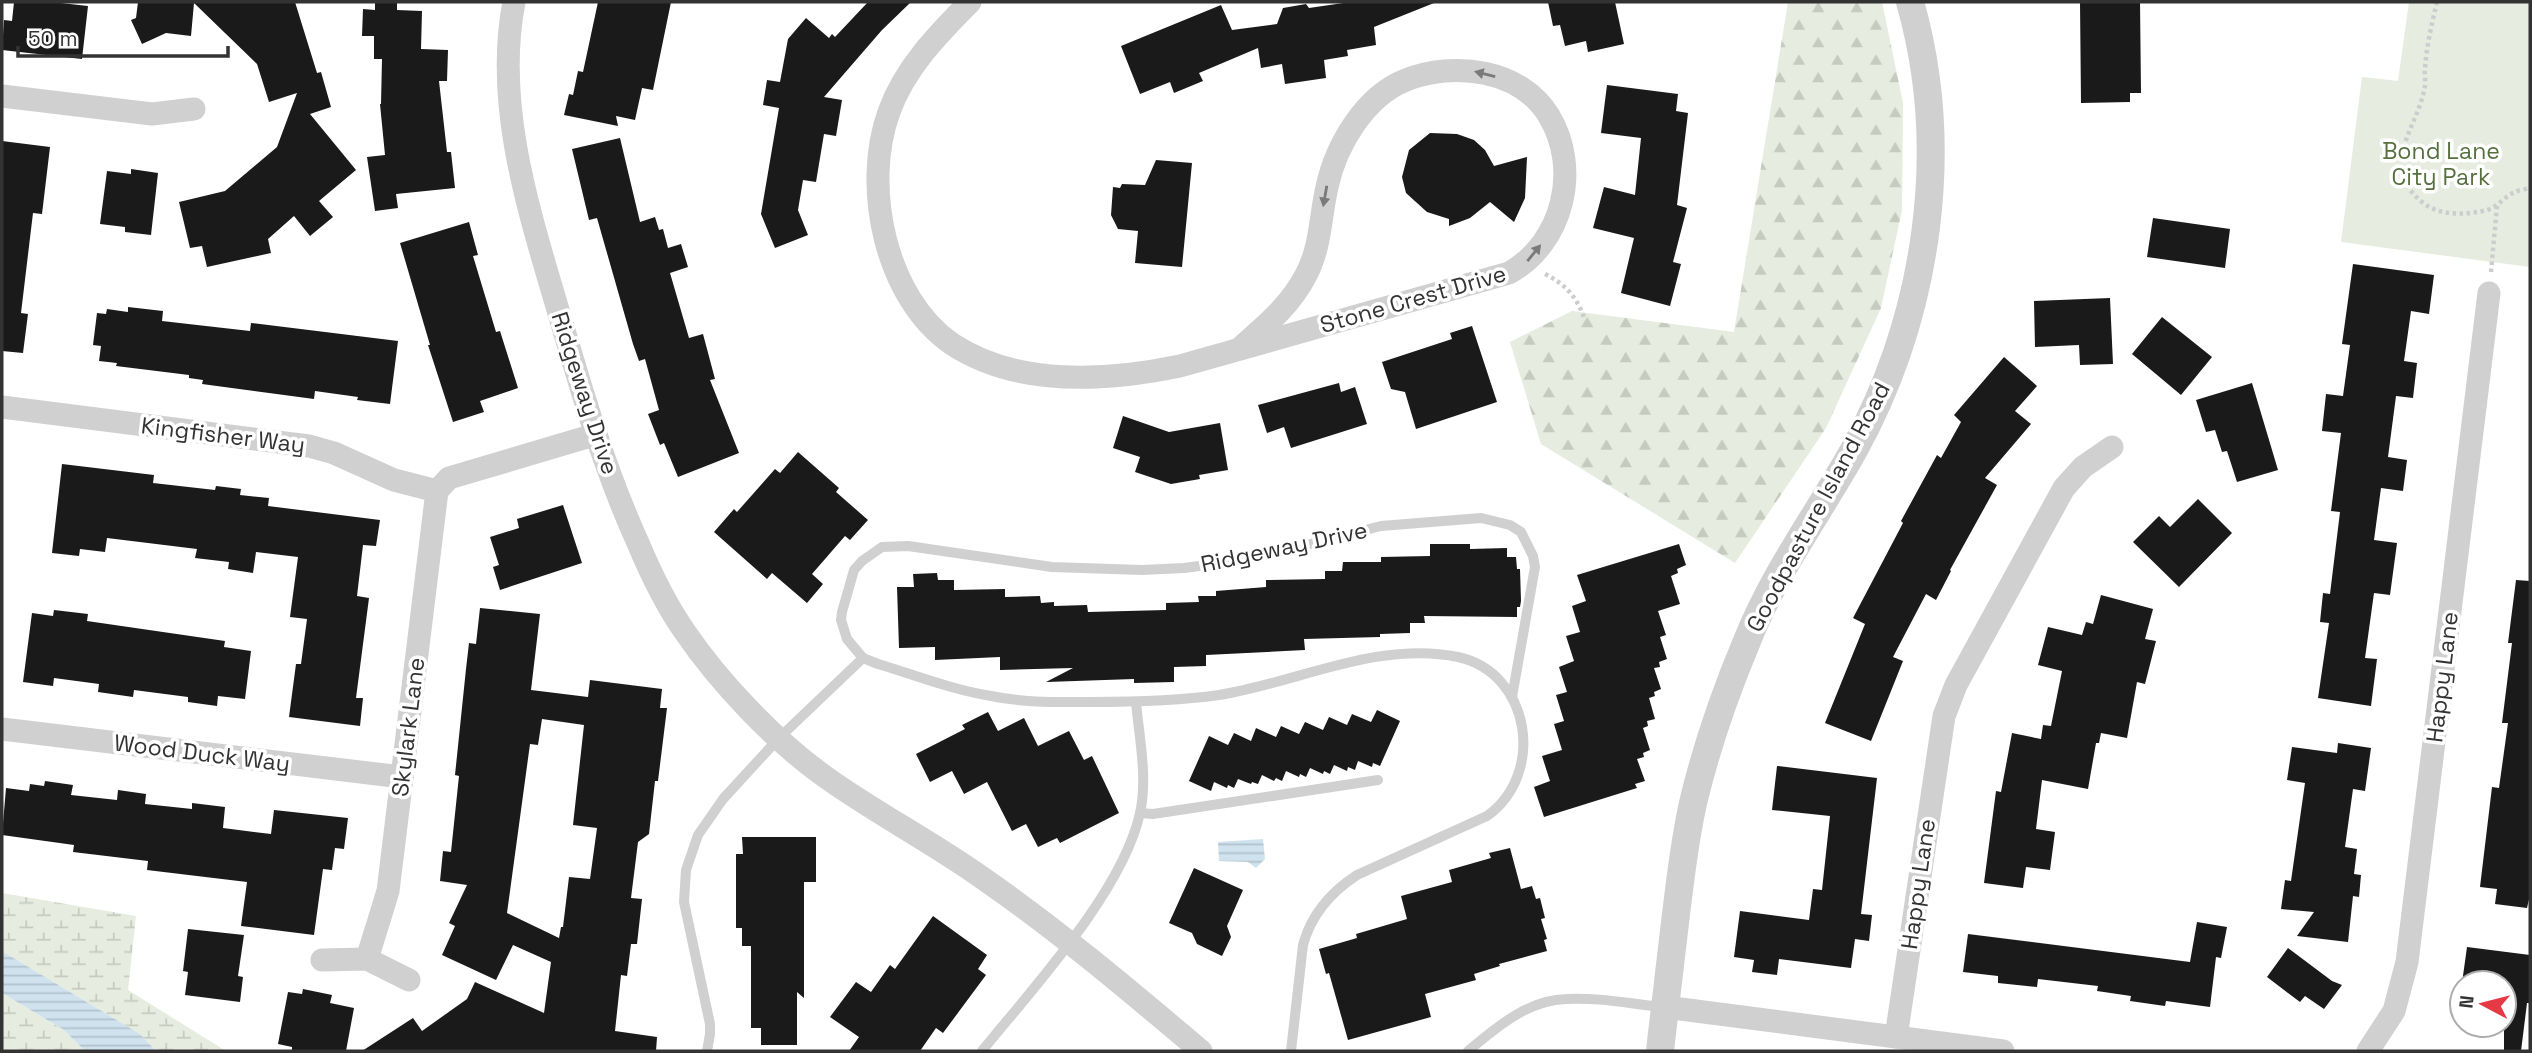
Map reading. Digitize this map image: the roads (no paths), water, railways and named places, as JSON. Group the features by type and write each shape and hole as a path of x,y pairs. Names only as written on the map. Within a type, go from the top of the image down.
{"street":[{"name":"Ridgeway Drive","path":"514,2 508,45 507,85 528,206 594,435 648,567 683,630 726,684 779,738 824,776 981,877 1069,942 1201,1051"},
{"name":"Stone Crest Drive","path":"970,2 936,37 905,78 889,112 879,152 877,191 883,229 894,268 911,300 952,344 984,359 1021,371 1053,376 1099,378 1138,375 1180,366 1509,273 1526,264 1539,249 1555,222 1563,199 1566,172 1560,144 1549,116 1534,97 1510,82 1482,72 1457,69 1429,73 1405,80 1384,93 1356,123 1333,165 1319,239 1307,274 1279,314 1239,349"},
{"name":"Goodpasture Island Road","path":"1660,1051 1685,843 1694,798 1710,744 1746,641 1773,584 1855,447 1883,389 1903,334 1915,287 1926,230 1930,126 1924,66 1910,2"},
{"path":"2,96 152,114 194,109"},
{"name":"Happy Lane","path":"2368,1051 2394,1011 2407,962 2489,293"},
{"name":"Kingfisher Way","path":"2,407 309,446 342,456 394,480 437,491"},
{"path":"437,491 449,478 594,435"},
{"name":"Happy Lane","path":"1895,1044 1944,716 1956,685 2064,488 2083,467 2112,447"},
{"name":"Skylark Lane","path":"367,959 388,891 437,491"},
{"name":"Wood Duck Way","path":"2,729 402,777"},
{"path":"322,960 367,959 409,980"},
{"path":"1665,1007 1895,1044 2003,1051"}],"lane":[{"name":"Ridgeway Drive","path":"1291,1051 1303,946 1314,917 1334,893 1357,875 1487,816 1503,802 1517,777 1523,750 1521,723 1512,697 1498,677 1483,666 1457,657 1422,654 1389,656 1332,666 1220,695 1136,702 1009,699 978,694 863,657 843,631 842,612 855,570 862,561 882,547 908,546 1052,567 1142,570 1231,562 1381,526 1481,518 1510,525 1521,532 1534,556 1535,567 1512,697"},
{"path":"706,1051 710,1024 686,916 684,894 687,870 698,835 708,817 779,738 863,657"},
{"path":"982,1051 1069,942 1115,877 1140,813 1143,776 1136,702"},
{"path":"1140,813 1153,814 1378,780"},
{"path":"1468,1051 1509,1019 1549,1002 1573,999 1665,1007"}],"water":[{"path":"1263,839 1265,859 1256,868 1248,862 1219,861 1218,842"},
{"path":"2,951 140,1034 156,1051 85,1051 64,1030 2,993"}],"park label":[{"name":"Bond Lane City Park","path":"2441,164"}]}
